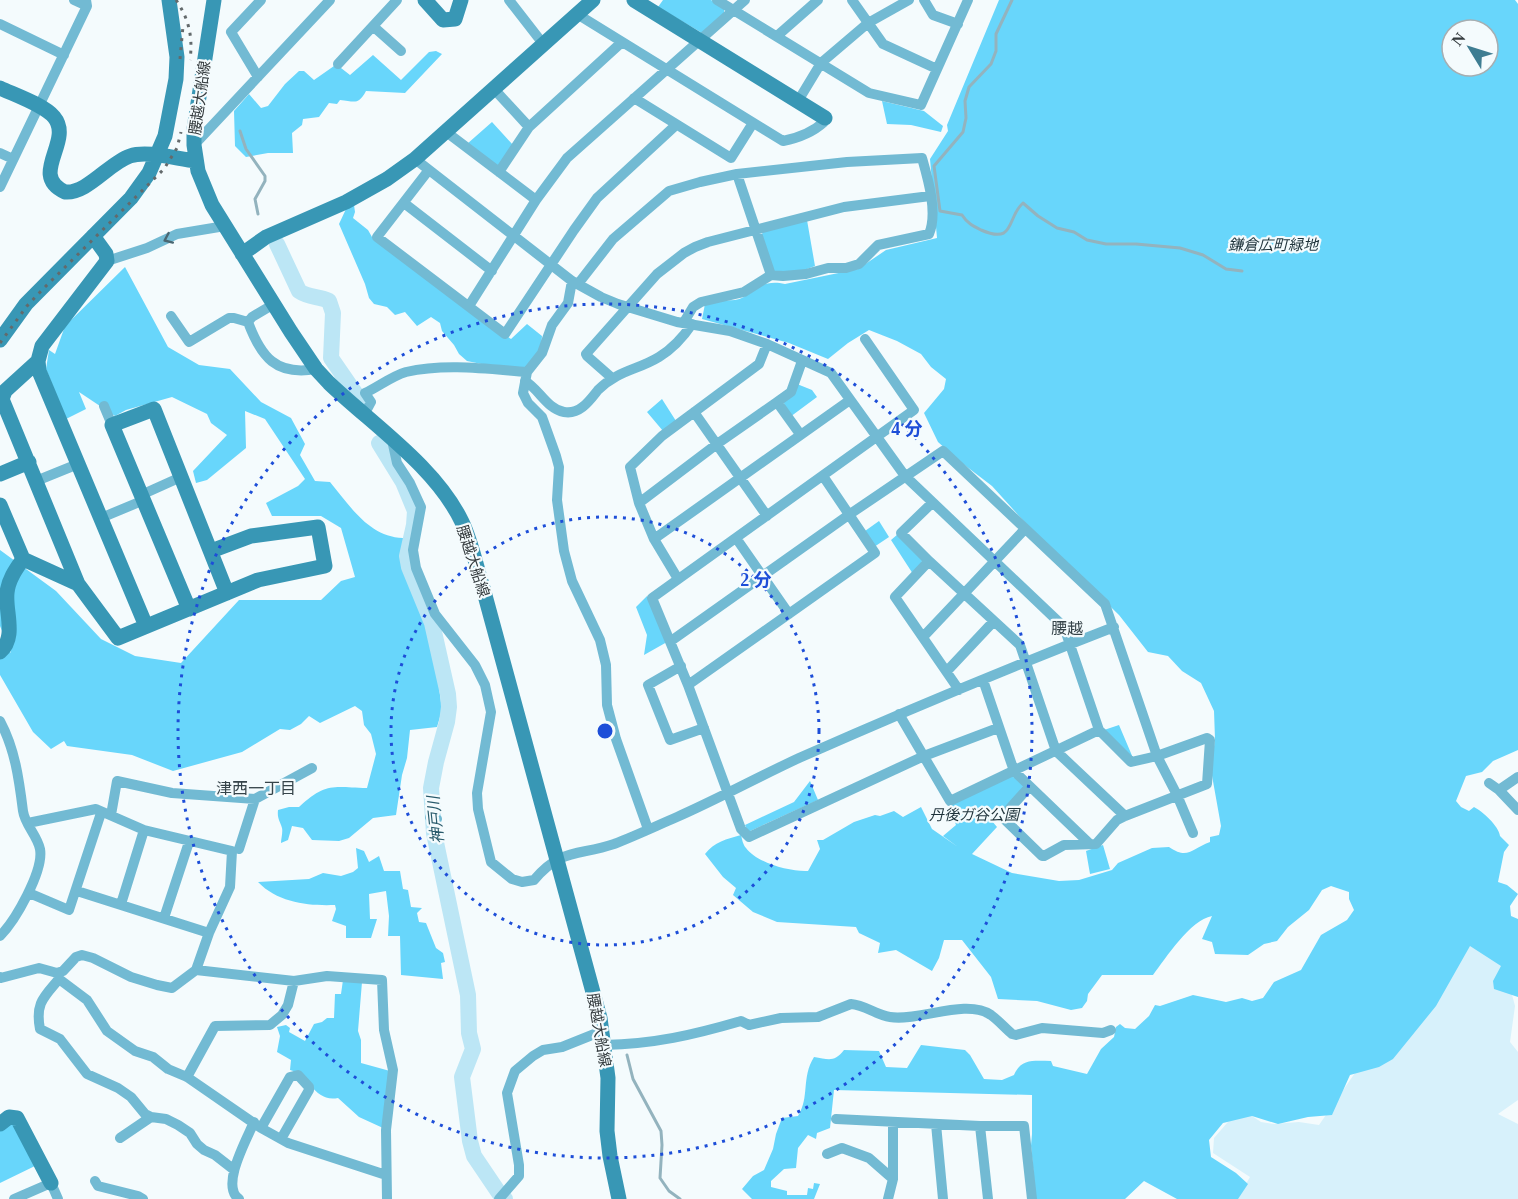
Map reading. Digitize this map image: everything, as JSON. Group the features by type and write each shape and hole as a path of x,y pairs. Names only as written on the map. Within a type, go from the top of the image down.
{"street":[{"path":"0,187 40,107 86,3 74,0"},
{"path":"0,340 26,304 141,186 157,156 169,120 176,79 177,57 170,0"},
{"name":"腰越大船線","path":"214,0 195,121 194,145 202,185 242,254 316,369 433,479 448,498 462,522 483,588 603,1038 608,1078 609,1148 619,1199"},
{"path":"258,77 231,32 261,0"},
{"path":"194,145 330,0"},
{"path":"339,64 398,0"},
{"path":"424,0 443,20 455,19 461,0"},
{"path":"509,0 544,45"},
{"path":"242,254 266,237 346,202 387,179 415,159 593,0"},
{"path":"578,14 783,141 798,138 824,122 825,118 634,0"},
{"path":"717,0 869,93 921,105 968,0"},
{"path":"469,306 536,200 567,158 745,0"},
{"path":"777,36 818,0"},
{"path":"852,0 883,44 937,69"},
{"path":"798,101 821,63 868,23 909,0"},
{"path":"924,0 933,15 958,24"},
{"path":"0,24 64,55"},
{"path":"374,27 401,51"},
{"path":"499,172 529,127 622,42"},
{"path":"0,88 40,107 55,118 59,126 59,136 50,172 55,186 65,192 71,193 79,190 130,155 141,153 196,161"},
{"path":"494,89 529,127"},
{"path":"634,98 731,158 753,123"},
{"path":"428,171 377,237 505,334 550,264 597,198 676,125"},
{"path":"446,131 536,200"},
{"path":"0,153 13,159"},
{"path":"364,416 371,402 365,393 404,373 432,368 526,376 544,400 555,409 569,413 586,405 612,378 659,357 678,342 693,307 701,302 744,292 771,275 783,276 828,268 846,268 859,264 878,245 929,234 933,222 933,206 922,158 847,162 737,174 669,191 613,239 575,283 568,303 552,326 542,353 526,376 523,393 542,417 559,467 557,500 564,551 573,581 600,640 606,666 607,705 616,739 648,830"},
{"path":"415,159 575,283 601,297 628,307 688,323 730,331 767,344 831,372 905,476 1064,627 1099,730 1131,762 1157,756 1207,738 1210,740 1207,784 1117,820 1096,844 1064,845 1042,856 1002,817 1029,787"},
{"path":"737,174 771,275"},
{"path":"612,378 586,354 657,274 684,253 708,242 843,207 930,196"},
{"path":"404,203 492,271"},
{"path":"146,626 43,381 38,361 42,346 107,261 147,248 177,234 225,226"},
{"path":"93,236 106,254 107,261"},
{"path":"248,322 252,317 274,304"},
{"path":"171,316 189,342 229,318 248,322"},
{"path":"248,322 256,344 271,363 305,371 316,369"},
{"path":"865,339 915,408 652,598 681,666 741,829 749,837 924,756 998,728"},
{"path":"678,579 654,539 639,503 630,467 662,436 759,364 767,344"},
{"path":"38,361 5,391 2,399 78,584 118,638 258,580 325,566 318,527 251,536 211,551"},
{"path":"639,503 791,392 802,361"},
{"path":"654,539 850,400"},
{"path":"777,402 800,435"},
{"path":"104,406 189,609"},
{"path":"112,425 154,409 227,593"},
{"path":"694,412 767,516"},
{"path":"392,440 397,463 410,483 421,507 413,550 416,568 435,614 475,665 485,685 491,712 477,793 478,809 491,862 508,877 522,882 534,880 557,859 613,844 648,830 728,794 796,759 899,714 1114,627"},
{"path":"671,641 943,451 1105,604 1157,756 1178,795 1193,833"},
{"path":"0,474 29,462"},
{"path":"36,481 78,464"},
{"path":"688,685 875,553 823,476"},
{"path":"100,518 181,477"},
{"path":"932,503 901,533 1020,645 1056,751 1125,816"},
{"path":"0,505 23,559 78,584"},
{"path":"922,637 1025,530"},
{"path":"736,538 789,614"},
{"path":"0,652 8,642 7,592 11,577 23,559"},
{"path":"929,561 895,597 959,690"},
{"path":"946,671 994,621"},
{"path":"681,666 648,685 670,740 704,729"},
{"path":"983,680 1014,771 1090,844"},
{"path":"899,714 950,801 1099,730"},
{"path":"0,721 9,738 15,759 24,817 40,850 36,877 29,893 14,921 0,936"},
{"path":"29,893 69,910 117,781 172,792 255,799 312,768"},
{"path":"1499,790 1518,777"},
{"path":"1489,783 1518,810"},
{"path":"239,849 255,799"},
{"path":"28,823 96,809 144,830 232,851 230,886 209,933 196,970 172,988 131,977 82,955 76,957 58,976 40,1001 38,1012 40,1029 60,1039 87,1074 118,1088 130,1097 145,1114 166,1119 178,1125 190,1133 204,1150 215,1155 233,1169"},
{"path":"120,904 144,830"},
{"path":"164,918 189,842"},
{"path":"77,891 209,933"},
{"path":"0,977 39,968 58,976 87,1000 107,1031 116,1038 135,1050 153,1057 168,1069 187,1077 281,1139 386,1175"},
{"path":"196,970 294,981 327,976 382,980 384,1030 393,1070 386,1132 387,1199"},
{"path":"187,1077 215,1026 270,1025 282,1016 288,1005 294,981"},
{"path":"502,1196 519,1176 507,1093 515,1071 543,1050 603,1038 635,1044 683,1037 741,1021 749,1025 781,1018 818,1017 851,1004 892,1018 927,1015 938,1011 981,1011 992,1015 1016,1035 1042,1028 1103,1033 1111,1030"},
{"path":"238,1199 232,1190 233,1169 258,1125 290,1077 298,1075 309,1090 281,1139"},
{"path":"0,1124 9,1117 17,1118 58,1199"},
{"path":"120,1138 151,1117"},
{"path":"836,1119 893,1123 1024,1126 1032,1199"},
{"path":"888,1199 893,1179 893,1123"},
{"path":"936,1124 943,1199"},
{"path":"980,1126 988,1199"},
{"path":"827,1154 842,1148 869,1158 893,1179"},
{"path":"95,1181 98,1186 142,1199"},
{"path":"14,1199 51,1183"}],"shaded area":[{"path":"1470,942 1504,964 1515,1006 1510,1042 1518,1052 1518,1100 1498,1114 1518,1124 1518,1199 1237,1199 1250,1177 1213,1153 1214,1138 1240,1108 1261,1122 1274,1124 1299,1122 1319,1125 1357,1070"}],"green space":[{"path":"663,0 711,0 724,8 724,13 702,33 658,7"},
{"name":"鎌倉広町緑地","path":"999,0 1515,0 1518,4 1518,750 1493,761 1482,772 1466,776 1456,801 1469,811 1474,807 1481,812 1493,823 1500,836 1509,845 1504,852 1498,882 1507,885 1518,894 1510,906 1511,916 1518,919 1518,997 1494,989 1493,981 1501,966 1470,946 1436,1006 1393,1059 1379,1067 1350,1075 1332,1115 1308,1117 1278,1124 1252,1116 1223,1123 1209,1140 1211,1157 1236,1173 1248,1184 1238,1199 1177,1199 1144,1181 1125,1199 1036,1199 1031,1146 1032,1095 834,1090 830,1128 817,1133 816,1139 808,1135 798,1148 796,1168 784,1169 771,1181 771,1187 787,1191 787,1195 807,1195 808,1188 813,1189 814,1183 820,1184 814,1199 752,1199 742,1189 753,1176 764,1170 782,1118 798,1116 802,1109 808,1072 814,1057 834,1058 844,1050 879,1051 886,1067 907,1068 921,1045 965,1050 984,1079 1002,1080 1014,1075 1025,1063 1034,1061 1051,1061 1053,1066 1087,1074 1101,1049 1114,1037 1116,1027 1120,1024 1125,1028 1135,1029 1149,1016 1155,1005 1160,1006 1193,995 1226,1002 1242,998 1252,1001 1263,998 1274,982 1301,970 1321,935 1347,920 1354,910 1349,899 1349,892 1331,886 1322,890 1309,910 1288,927 1277,941 1264,944 1248,955 1215,954 1212,942 1202,939 1212,916 1187,932 1153,975 1102,975 1088,994 1087,1001 1082,1008 1071,1010 1037,1001 998,999 991,977 962,940 944,940 939,958 932,971 896,950 878,953 880,943 859,933 856,927 777,922 753,912 733,895 736,888 723,877 705,854 717,844 741,835 745,847 758,858 783,868 808,871 820,849 817,840 823,840 854,822 875,815 880,816 894,811 903,817 921,807 932,829 958,847 943,836 956,825 949,806 1010,776 1024,785 1024,789 992,821 997,827 972,854 1012,873 1059,881 1079,880 1112,870 1118,863 1152,848 1169,847 1185,853 1210,842 1210,837 1219,835 1221,826 1211,770 1215,739 1214,711 1201,683 1182,671 1168,656 1148,652 1119,615 1031,529 992,486 938,442 924,413 944,389 946,379 931,367 921,354 869,330 828,359 789,343 702,319 706,299 735,300 768,284 785,284 858,269 886,250 937,238 930,159 948,131 947,125"},
{"path":"436,51 442,54 405,93 366,91 358,101 340,100 337,104 329,103 319,117 303,119 302,125 292,133 293,153 268,153 246,157 235,146 234,111 249,94 261,108 268,106 285,84 299,71 304,71 314,80 334,66 350,75 373,55 401,80 429,52"},
{"path":"882,101 924,111 943,126 941,132 911,125 887,124"},
{"path":"492,122 513,145 499,167 467,144"},
{"path":"354,205 353,218 368,230 372,237 469,310 511,339 527,324 542,336 540,360 524,373 467,361 442,331 440,323 431,317 417,326 405,312 395,315 387,307 374,304 369,298 339,224 346,209"},
{"path":"807,220 815,266 799,272 773,271 761,236 763,232"},
{"path":"125,267 168,347 199,365 230,369 261,402 291,418 305,444 300,455 315,481 330,482 361,519 370,526 391,536 403,538 407,571 432,635 442,710 437,727 410,730 396,815 373,818 349,838 339,841 312,840 303,828 292,826 288,840 281,843 282,830 278,810 299,807 316,793 330,788 367,788 376,754 371,734 364,725 362,711 355,706 320,723 309,716 290,730 280,729 242,752 173,771 132,755 67,746 64,741 51,749 33,732 0,675 0,656 8,650 11,653 0,626 0,550 56,591 101,639 135,656 181,663 239,600 321,600 341,581 355,577 341,528 321,516 272,516 266,503 298,486 305,479 265,419 245,411 246,448 207,480 196,483 193,471 227,435 211,423 207,414 172,397 126,410 115,416 79,392 86,409 66,419 46,369 49,350 55,354 65,326"},
{"path":"797,384 812,390 817,397 790,417 783,401"},
{"path":"662,399 676,421 663,431 647,412"},
{"path":"879,521 889,537 874,547 865,531"},
{"path":"898,534 923,560 913,574 891,540"},
{"path":"647,596 667,642 644,655 647,635 636,607"},
{"path":"1119,725 1133,758 1104,730"},
{"path":"810,781 818,800 748,832 745,825 794,802"},
{"path":"1103,845 1110,869 1090,874 1086,851"},
{"path":"356,848 364,851 369,862 379,856 384,871 400,871 403,889 408,890 411,907 422,908 417,913 419,922 426,923 436,948 443,953 445,962 441,963 443,979 401,975 400,936 388,936 389,916 386,891 369,894 370,919 377,919 371,938 346,938 346,926 332,921 335,905 294,902 275,895 258,882 309,879 323,873 341,876 353,872 358,868"},
{"path":"343,980 362,982 358,1031 361,1040 361,1063 390,1071 383,1128 359,1117 338,1098 330,1098 318,1093 302,1077 290,1070 291,1060 277,1052 280,1036 277,1027 286,1025 290,1028 289,1032 305,1041 314,1024 327,1018 334,1018 335,994 341,994"},
{"path":"7,1124 14,1124 37,1165 0,1183 0,1131"}],"waterway":[{"path":"1012,0 996,34 996,51 991,64 969,87 965,101 966,118 963,132 934,166 940,211 962,215 978,229 1000,234 1009,228 1023,203 1057,228 1074,232 1087,240 1106,244 1180,248 1203,255 1226,269 1242,271"},
{"name":"神戸川","path":"240,131 246,149 265,176 265,181 255,199 258,214"},
{"name":"神戸川","path":"277,244 299,291 329,301 333,313 331,358 360,400"},
{"name":"神戸川","path":"379,443 403,482 415,511 407,556 409,567 432,623 448,694 447,722 431,788 434,833 468,995 469,1033 473,1049 462,1077 470,1141 474,1156 505,1199"},
{"path":"627,1055 633,1079 661,1131 660,1178 669,1191 680,1199"}],"railway":[{"path":"176,0 189,28 190,60"},
{"path":"180,59 183,26"},
{"path":"0,343 27,306 42,290 164,169 177,148 181,132"}],"district":[{"name":"腰越","path":"1067,628"},
{"name":"津西一丁目","path":"256,788"}],"park label":[{"name":"丹後ガ谷公園","path":"974,815"}]}
